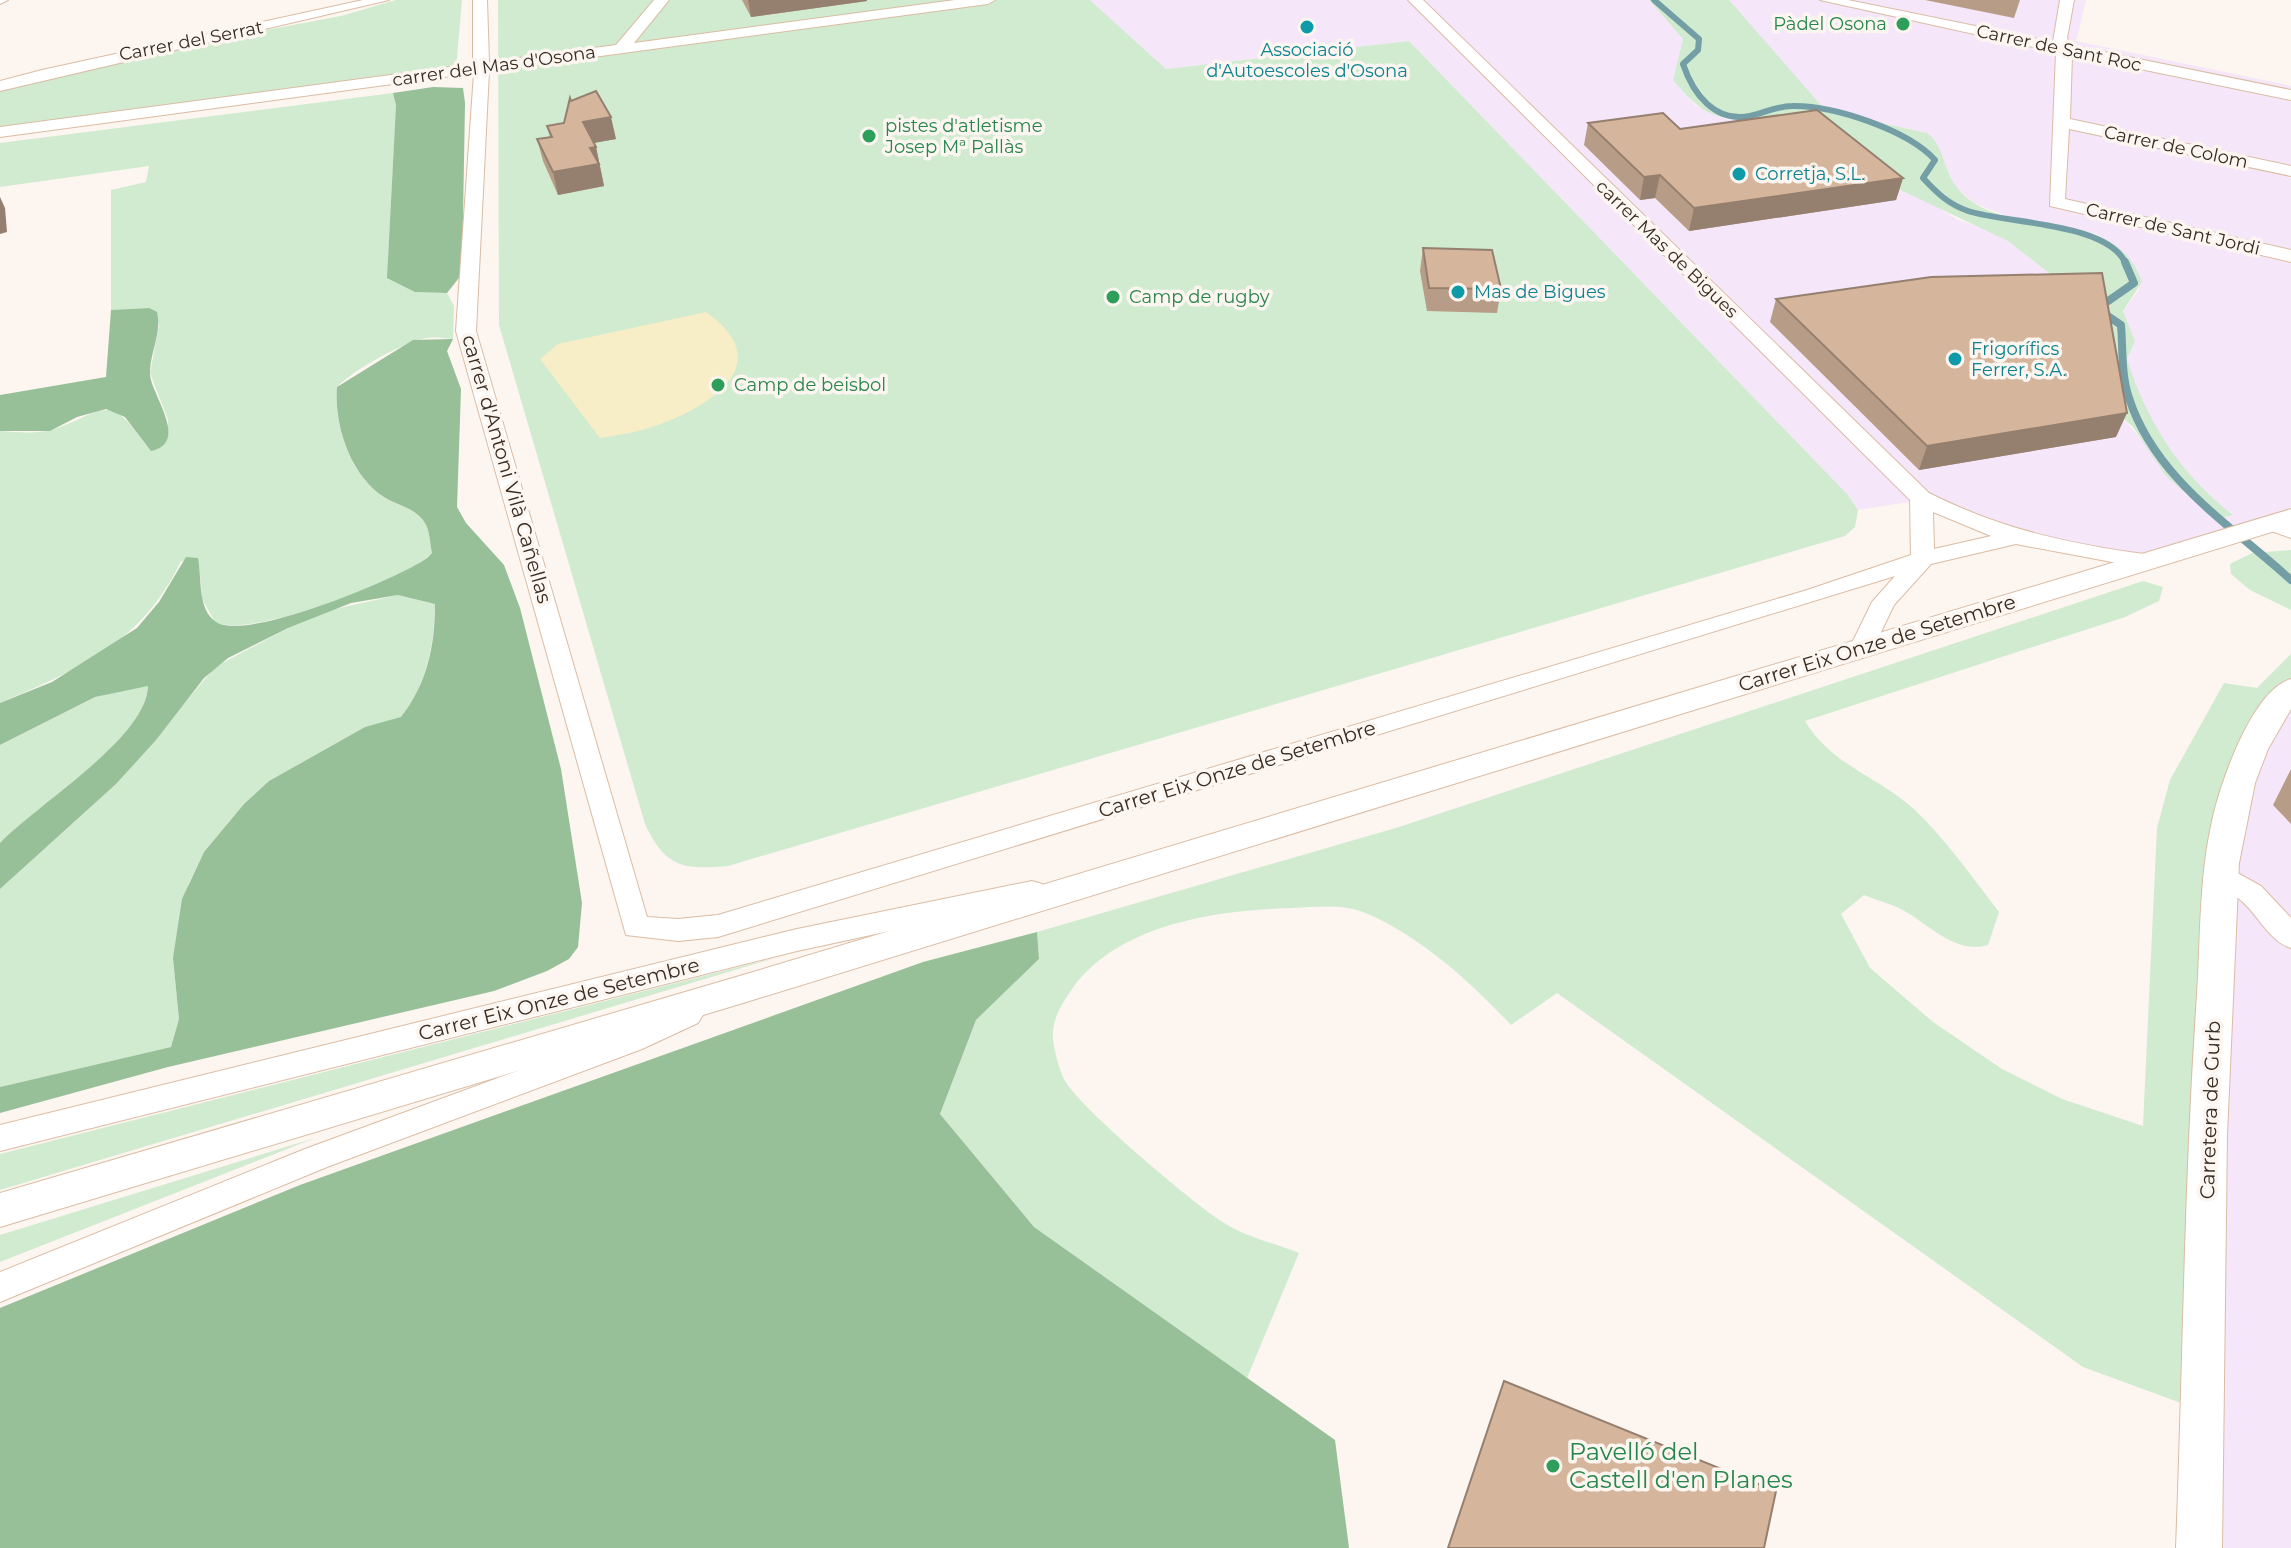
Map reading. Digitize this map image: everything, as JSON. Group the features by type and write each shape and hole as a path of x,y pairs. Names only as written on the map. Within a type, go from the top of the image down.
{"street":[{"name":"Carrer del Serrat","path":"0,86 103,58 289,23 382,0"},
{"name":"carrer d'Antoni Vilà Cañellas","path":"480,0 483,68 466,331 636,927"},
{"path":"621,49 662,0"},
{"name":"carrer del Mas d'Osona","path":"0,132 621,49 917,4 988,0"},
{"name":"carrer Mas de Bigues","path":"1415,0 1921,498 2012,538 2087,554 2144,561"},
{"name":"Carrer de Sant Roc","path":"1827,0 2291,95"},
{"path":"2061,122 2064,49 2059,38 2067,0"},
{"name":"Carrer de Colom","path":"2061,122 2291,171"},
{"name":"Carrer de Sant Jordi","path":"2061,122 2056,202 2291,256"},
{"path":"1862,647 1884,602 1923,559 1921,498"},
{"name":"Carrer Eix Onze de Setembre","path":"0,1210 743,989 2144,561 2278,525"},
{"name":"Carrer Eix Onze de Setembre","path":"636,927 678,930 718,926 1923,559 2012,538"},
{"name":"Carrer Eix Onze de Setembre","path":"1835,587 1861,589 1884,602"},
{"name":"Carretera de Gurb","path":"2199,1548 2209,1080 2221,874 2229,819 2244,766 2277,704 2291,689"},
{"name":"Carrer Eix Onze de Setembre","path":"0,1138 797,940 1121,873"},
{"path":"2221,874 2251,893 2291,937"},
{"name":"Carrer Eix Onze de Setembre","path":"0,1287 316,1158 631,1041 743,989"}],"shaded area":[{"path":"1090,0 1649,0 1683,39 1673,80 1695,105 1725,119 1753,120 1930,202 1958,220 1984,228 2008,241 2053,276 2116,412 2216,519 2232,514 2203,492 2173,455 2141,405 2127,359 2135,341 2123,311 2139,290 2138,272 2133,265 2097,234 2007,216 1974,203 1953,185 1936,142 1927,133 1826,111 1696,60 1666,0 2086,0 2076,41 2291,86 2291,512 2140,554 2079,547 1991,523 1939,497 1858,510 1848,495 1409,41 1166,69"},
{"path":"2291,705 2291,1548 2207,1548 2223,970 2254,771"}],"green space":[{"path":"396,0 462,0 456,69 0,127 0,91 176,47 341,16"},
{"path":"498,0 1090,0 1166,69 1409,41 1848,495 1858,510 1855,527 1845,536 728,866 699,867 677,863 660,849 645,824 499,325"},
{"path":"1649,0 1729,0 1826,111 1927,133 1939,149 1958,189 1983,208 2026,221 2073,228 2114,245 2130,260 2142,282 2123,311 2135,341 2127,359 2135,382 2155,425 2181,464 2233,515 2215,519 2166,476 2133,427 2116,412 2053,276 2008,241 1753,120 1727,118 1707,112 1673,80 1683,39"},
{"path":"433,87 463,88 465,103 462,274 447,293 415,292 387,278 396,105 393,93"},
{"path":"393,93 396,105 388,261 415,292 447,293 454,306 453,339 427,338 406,345 355,372 337,387 338,418 353,463 362,476 384,497 412,510 421,518 428,530 432,553 396,578 354,595 275,619 229,625 215,622 202,599 199,562 181,561 147,613 106,650 56,678 0,703 0,431 45,431 103,410 122,416 146,445 168,428 168,420 150,373 159,325 149,308 111,310 111,190 146,182 149,166 0,187 0,143"},
{"path":"149,308 157,312 158,320 150,375 168,429 168,439 162,446 151,451 125,417 106,409 77,417 50,431 0,431 0,395 106,377 111,310"},
{"path":"453,339 447,351 461,389 457,507 466,523 504,565 520,608 561,769 582,903 578,947 569,959 547,971 494,991 168,1067 0,1113 0,1087 171,1047 179,1019 173,958 182,899 204,852 244,804 269,781 365,727 401,717 417,691 428,664 435,604 398,595 351,603 288,628 228,658 204,678 156,740 116,784 0,889 0,843 110,749 130,727 143,706 148,686 95,697 0,745 0,703 52,682 137,628 159,602 186,557 198,558 201,593 210,616 216,622 232,626 288,616 322,605 386,580 427,558 432,553 425,523 411,510 372,488 353,463 338,417 337,387 413,340"},
{"path":"2291,550 2291,610 2250,590 2231,574 2230,564 2252,553"},
{"path":"2143,581 2163,587 2159,601 2125,617 1805,721 1828,749 1915,810 1948,846 1999,912 1988,945 1975,947 1941,936 1899,908 1864,895 1841,914 1870,968 1933,1022 2002,1069 2062,1099 2143,1126 2157,828 2170,780 2224,683 2257,688 2291,654 2291,705 2254,771 2223,970 2211,1414 2083,1367 1557,993 1511,1025 1463,977 1426,948 1388,924 1350,908 1232,912 1201,917 1142,935 1115,949 1092,967 1065,999 1054,1026 1055,1050 1064,1079 1112,1131 1221,1221 1248,1235 1299,1253 1247,1378 1034,1227 940,1114 976,1020 1039,959 1037,932 1399,827"},
{"path":"398,595 435,604 431,650 417,692 401,718 365,727 269,781 244,804 204,852 189,883 173,958 179,1019 171,1047 0,1087 0,889 116,784 215,667 288,628 335,609"},
{"path":"148,685 143,707 111,749 0,843 0,745 95,697"},
{"path":"1037,932 1039,959 976,1020 940,1114 1034,1227 1335,1440 1349,1548 0,1548 0,1308 300,1185 923,962"},
{"path":"775,958 0,1190 0,1154"},
{"path":"315,1138 0,1262 0,1235"}],"sand":[{"path":"706,312 728,331 737,350 736,367 727,383 712,397 692,410 643,430 600,438 540,359 558,344"}],"building":[{"path":"596,91 611,117 583,122 596,147 590,148 599,164 553,172 537,139 552,137 547,126 564,123 570,98 571,101"},
{"name":"Corretja, S.L.","path":"1817,110 1903,178 1694,208 1660,175 1644,177 1588,123 1663,113 1680,129"},
{"path":"1423,248 1492,250 1501,289 1429,288"},
{"name":"Frigorífics Ferrer, S.A.","path":"2102,273 2127,413 1927,446 1776,299 1931,277"},
{"name":"Pavelló del Castell d'en Planes","path":"1504,1381 1776,1491 1764,1548 1448,1548"}],"waterway":[{"path":"1654,0 1699,39 1698,50 1683,64 1699,95 1716,111 1737,117 1786,106 1809,107 1869,121 1907,139 1935,160 1923,178 1954,205 1985,215 2078,232 2116,250 2126,264"},
{"path":"2126,264 2134,283 2101,306 2105,314 2121,325 2125,380 2141,427 2176,477 2291,580"}],"place":[{"name":"Pàdel Osona","path":"1903,24"},
{"name":"Associació d'Autoescoles d'Osona","path":"1307,27"},
{"name":"pistes d'atletisme Josep Mª Pallàs","path":"869,136"},
{"name":"Corretja, S.L.","path":"1739,174"},
{"name":"Mas de Bigues","path":"1458,292"},
{"name":"Camp de rugby","path":"1113,297"},
{"name":"Frigorífics Ferrer, S.A.","path":"1955,359"},
{"name":"Camp de beisbol","path":"718,385"},
{"name":"Pavelló del Castell d'en Planes","path":"1553,1466"}]}
